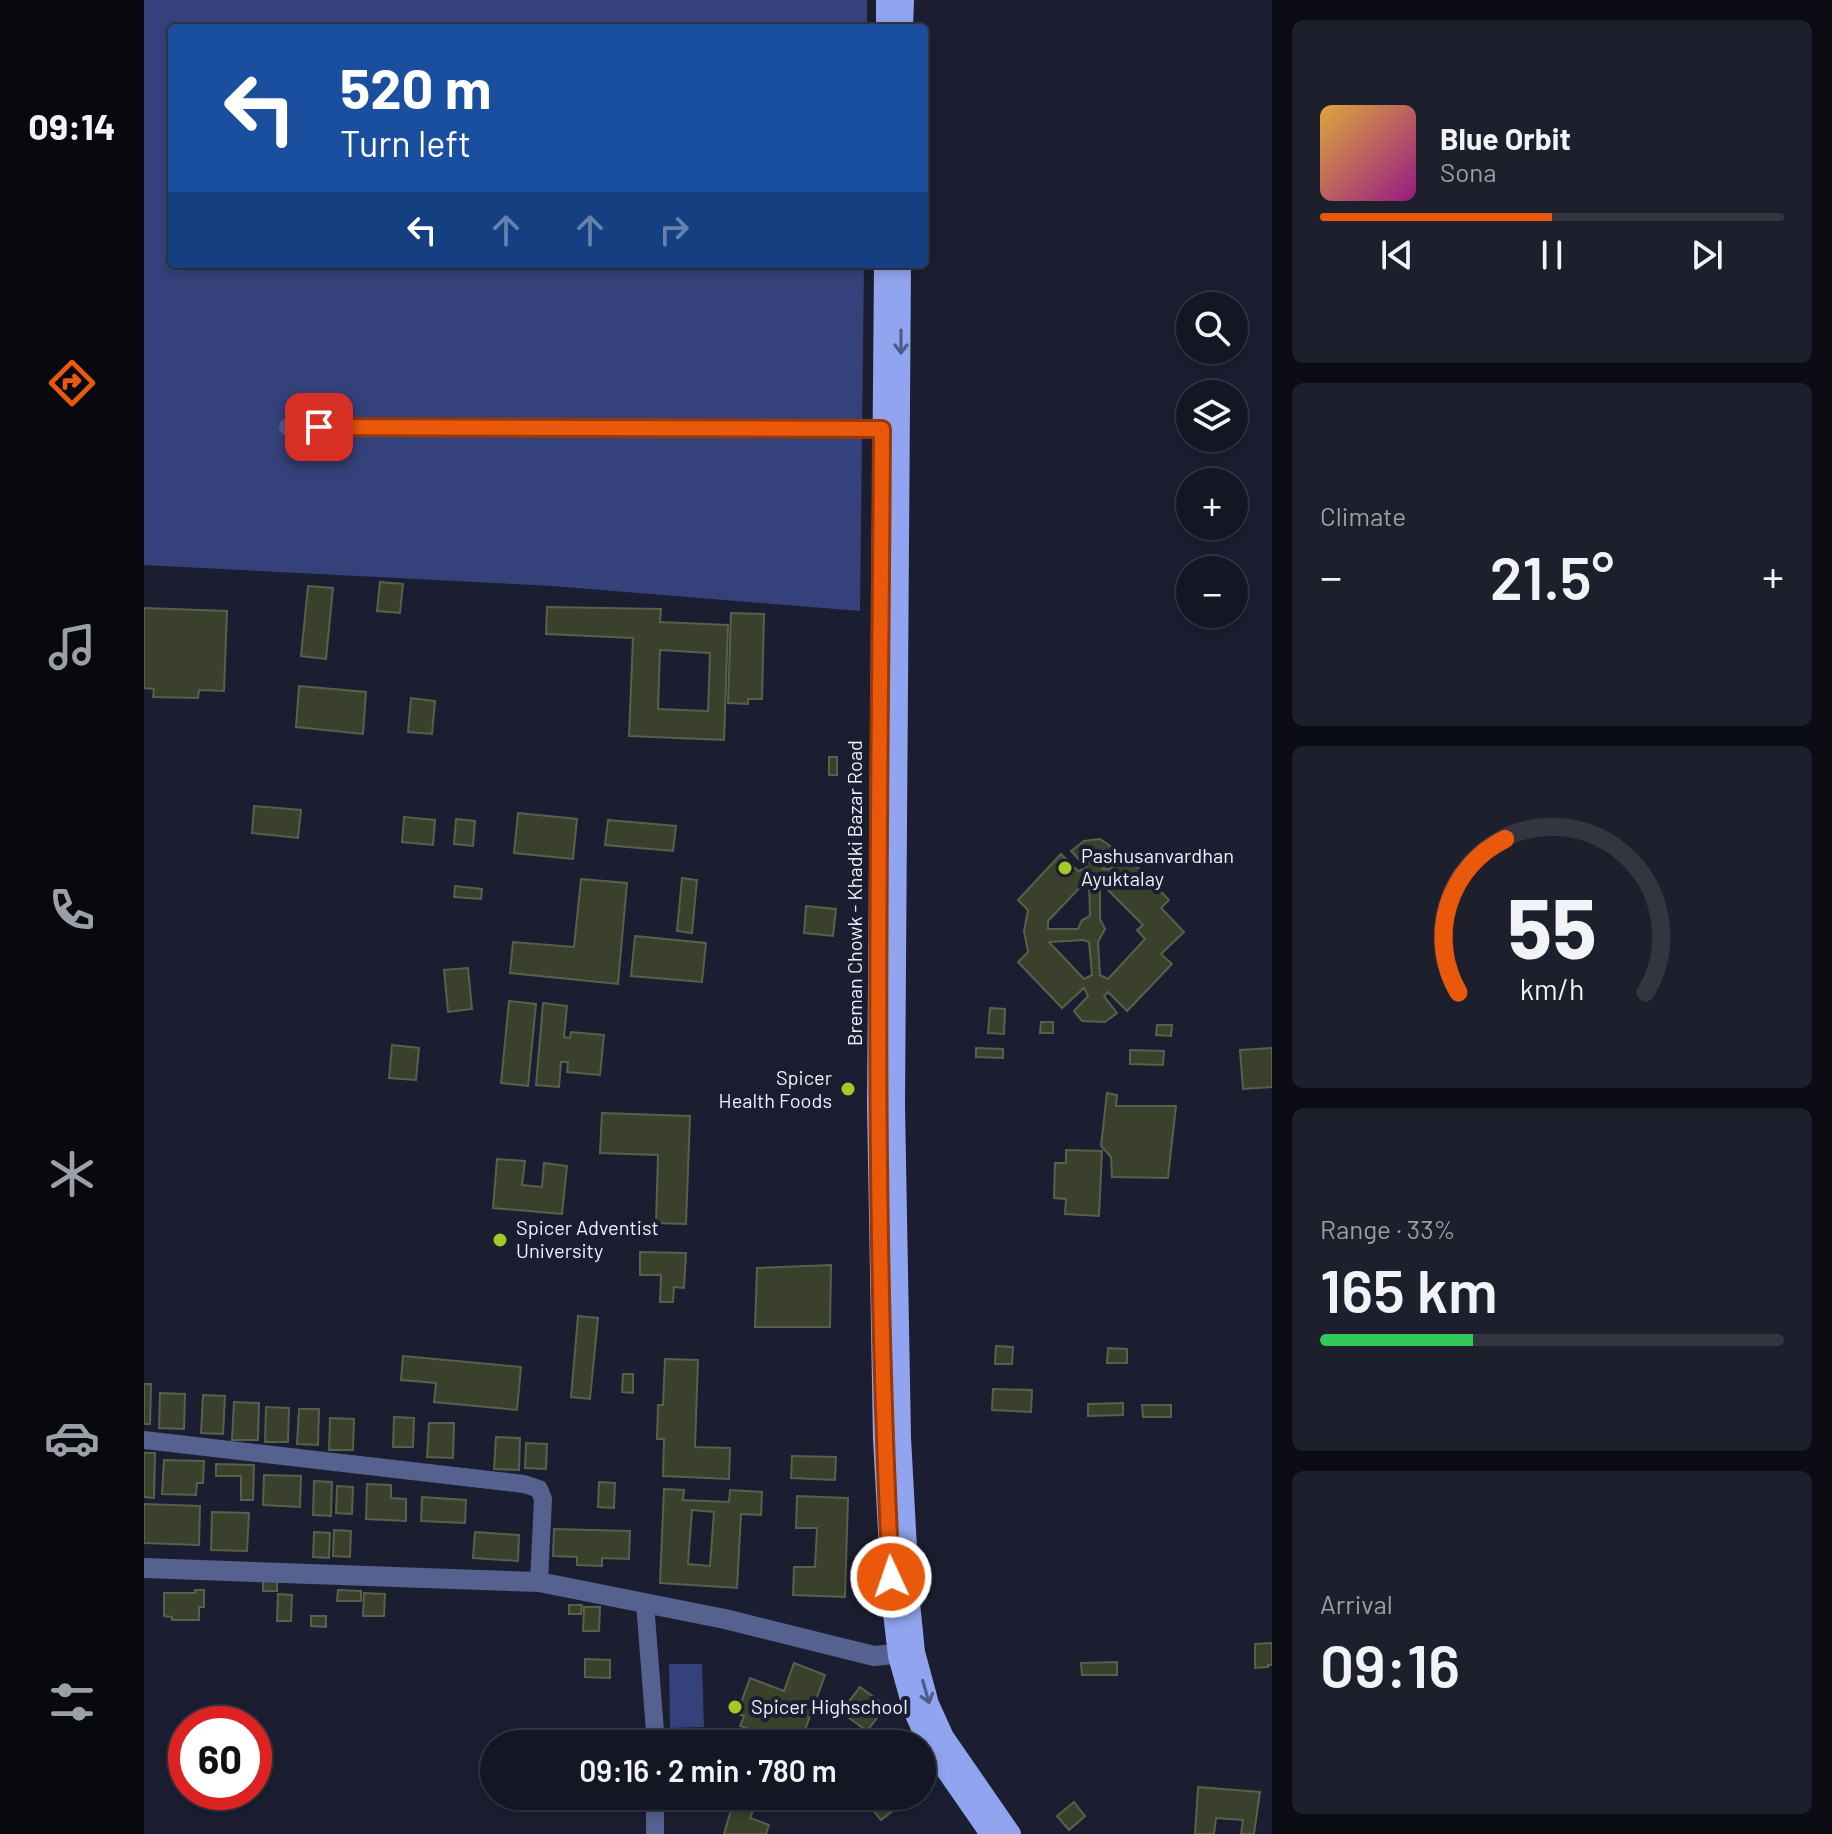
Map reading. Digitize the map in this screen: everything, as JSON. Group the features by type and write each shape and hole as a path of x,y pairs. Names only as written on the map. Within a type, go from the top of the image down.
{"main road":[{"path":"886,0 886,24"},
{"path":"903,24 904,0"},
{"name":"Breman Chowk - Khadki Bazar Road","path":"884,268 877,1105 883,1439 892,1604 906,1654 913,1710 929,1746 990,1834"},
{"name":"Breman Chowk - Khadki Bazar Road","path":"901,268 895,1105 901,1438 910,1603 906,1654 944,1737 1011,1834"}],"street":[{"path":"288,427 882,429"},
{"path":"144,1440 539,1489 543,1499 539,1582"},
{"path":"144,1568 539,1582 725,1619 874,1656 906,1654"},
{"path":"645,1603 655,1730"},
{"path":"655,1810 655,1834"}],"shaded area":[{"path":"144,0 867,0 867,24 168,24 168,268 864,268 860,611 552,586 144,565"},
{"path":"669,1664 702,1664 704,1727 670,1728"}],"building":[{"path":"380,582 403,584 400,613 377,611"},
{"path":"308,586 333,588 326,659 301,656"},
{"path":"547,607 661,609 660,622 728,625 724,740 629,736 633,638 546,634","holes":["660,650 710,653 708,711 658,709"]},
{"path":"144,608 227,611 224,691 199,690 198,698 153,697 154,689 144,688"},
{"path":"731,613 764,614 762,699 748,699 748,704 728,703"},
{"path":"299,686 366,692 363,734 296,727"},
{"path":"411,698 435,701 432,734 408,732"},
{"path":"829,757 837,757 837,775 829,775"},
{"path":"254,806 301,810 298,838 252,833"},
{"path":"518,813 577,819 573,859 514,853"},
{"path":"404,817 435,820 433,845 402,842"},
{"path":"456,819 475,821 473,846 454,844"},
{"path":"608,820 676,826 673,851 605,845"},
{"path":"1100,839 1116,850 1103,869 1110,869 1125,854 1169,900 1161,908 1184,932 1161,954 1172,964 1127,1011 1108,992 1104,996 1117,1013 1105,1022 1082,1021 1074,1011 1088,996 1084,988 1062,1008 1018,962 1028,952 1024,931 1028,910 1018,900 1061,854 1078,871 1087,868 1071,851 1084,841","holes":["1085,882 1089,882 1090,916 1082,920 1078,929 1048,929 1048,921","1100,882 1143,925 1137,930 1145,939 1108,979 1100,975 1098,942 1105,929 1100,919","1049,942 1089,942 1092,975 1084,979"]},
{"path":"682,878 697,880 692,933 677,931"},
{"path":"581,879 627,883 618,984 510,973 513,942 574,947"},
{"path":"455,886 482,889 481,899 454,897"},
{"path":"806,906 836,909 833,936 804,933"},
{"path":"635,936 706,943 702,982 631,976"},
{"path":"468,968 472,1009 448,1012 444,970"},
{"path":"509,1001 536,1004 528,1086 501,1083"},
{"path":"543,1003 567,1006 564,1037 570,1038 571,1032 604,1035 600,1075 567,1072 568,1062 561,1062 559,1087 536,1085"},
{"path":"990,1008 1005,1009 1004,1034 988,1033"},
{"path":"1041,1022 1053,1022 1053,1033 1040,1033"},
{"path":"1157,1025 1172,1025 1171,1036 1156,1035"},
{"path":"392,1045 419,1048 416,1080 389,1078"},
{"path":"976,1048 1003,1049 1003,1058 976,1057"},
{"path":"1272,1048 1272,1087 1243,1089 1240,1050"},
{"path":"1130,1050 1164,1051 1163,1065 1130,1064"},
{"path":"1107,1093 1117,1095 1116,1106 1176,1106 1168,1178 1112,1177 1111,1157 1101,1146"},
{"path":"602,1113 690,1116 686,1224 656,1223 658,1155 600,1153"},
{"path":"1066,1150 1102,1151 1099,1216 1065,1214 1066,1199 1054,1198 1055,1163 1066,1163"},
{"path":"497,1159 525,1161 522,1185 542,1187 544,1163 567,1166 562,1214 493,1208"},
{"path":"640,1252 686,1253 684,1288 674,1287 673,1302 660,1302 661,1275 640,1275"},
{"path":"831,1265 830,1327 755,1327 757,1268"},
{"path":"578,1316 598,1318 590,1399 571,1397"},
{"path":"996,1346 1013,1347 1012,1364 995,1364"},
{"path":"1108,1348 1127,1349 1127,1363 1107,1363"},
{"path":"403,1356 521,1367 517,1410 434,1402 436,1383 401,1380"},
{"path":"665,1359 698,1360 695,1447 730,1448 729,1479 663,1476 664,1439 657,1439 658,1405 663,1405"},
{"path":"623,1374 633,1374 633,1393 622,1392"},
{"path":"144,1384 151,1384 150,1424 144,1424"},
{"path":"993,1389 1032,1390 1031,1412 992,1410"},
{"path":"160,1393 185,1394 184,1429 159,1428"},
{"path":"203,1395 225,1396 223,1434 201,1433"},
{"path":"234,1402 259,1403 258,1440 232,1440"},
{"path":"1123,1403 1123,1415 1088,1416 1088,1404"},
{"path":"1142,1405 1171,1405 1171,1417 1143,1417"},
{"path":"266,1407 289,1408 288,1442 265,1442"},
{"path":"299,1409 319,1409 318,1445 297,1444"},
{"path":"394,1417 414,1418 413,1447 393,1447"},
{"path":"330,1418 354,1419 353,1450 329,1450"},
{"path":"429,1423 454,1423 453,1458 427,1457"},
{"path":"496,1437 520,1438 519,1470 494,1469"},
{"path":"526,1443 547,1444 546,1469 525,1468"},
{"path":"144,1453 155,1453 154,1498 144,1497"},
{"path":"792,1456 836,1457 835,1480 791,1478"},
{"path":"164,1460 204,1461 203,1483 197,1483 196,1495 162,1494"},
{"path":"216,1464 254,1465 253,1500 241,1500 241,1476 216,1476"},
{"path":"264,1475 301,1476 300,1507 263,1505"},
{"path":"314,1481 332,1482 331,1516 313,1515"},
{"path":"599,1482 615,1483 614,1508 598,1507"},
{"path":"367,1484 391,1485 391,1498 406,1499 406,1521 366,1519"},
{"path":"337,1486 353,1487 352,1514 336,1513"},
{"path":"664,1489 684,1490 683,1500 729,1502 730,1490 762,1492 761,1515 741,1514 737,1588 660,1583","holes":["692,1510 714,1512 710,1566 688,1564"]},
{"path":"797,1496 848,1498 845,1597 793,1595 794,1567 815,1567 817,1528 796,1528"},
{"path":"422,1497 466,1500 465,1523 421,1521"},
{"path":"144,1504 200,1506 199,1545 144,1543"},
{"path":"212,1512 249,1513 247,1551 211,1550"},
{"path":"554,1529 630,1531 629,1559 602,1558 602,1566 577,1565 577,1557 553,1556"},
{"path":"334,1530 351,1531 350,1557 333,1556"},
{"path":"314,1532 330,1533 329,1558 313,1557"},
{"path":"475,1532 519,1535 518,1561 473,1558"},
{"path":"263,1581 277,1581 277,1591 263,1591"},
{"path":"195,1590 204,1590 204,1607 199,1607 199,1620 172,1620 172,1617 164,1616 164,1593 195,1593"},
{"path":"338,1590 361,1591 361,1601 337,1601"},
{"path":"364,1593 385,1594 384,1616 363,1616"},
{"path":"278,1594 292,1595 291,1621 277,1621"},
{"path":"569,1605 582,1605 581,1614 569,1614"},
{"path":"584,1607 600,1607 599,1631 583,1631"},
{"path":"311,1616 326,1616 326,1627 311,1626"},
{"path":"1272,1643 1272,1665 1255,1668 1255,1644"},
{"path":"585,1659 610,1660 610,1678 585,1677"},
{"path":"1117,1662 1117,1675 1082,1675 1081,1663"},
{"path":"794,1663 825,1675 805,1730 751,1730 740,1726 744,1716 737,1714 750,1678 784,1691"},
{"path":"860,1687 886,1706 868,1730 841,1712"},
{"path":"1198,1787 1260,1792 1254,1834 1241,1834 1243,1820 1216,1818 1214,1834 1195,1834"},
{"path":"1074,1802 1085,1816 1069,1830 1057,1816"},
{"path":"731,1810 750,1810 753,1811 750,1818 769,1825 766,1834 724,1834"},
{"path":"873,1810 894,1810 881,1820"}],"place":[{"name":"Pashusanvardhan Ayuktalay","path":"1065,868"},
{"name":"Spicer Health Foods","path":"848,1089"},
{"name":"Spicer Adventist University","path":"500,1240"},
{"name":"Spicer Highschool","path":"735,1707"}],"route":[{"path":"319,427 882,429 877,1105 883,1439 891,1577"}]}
